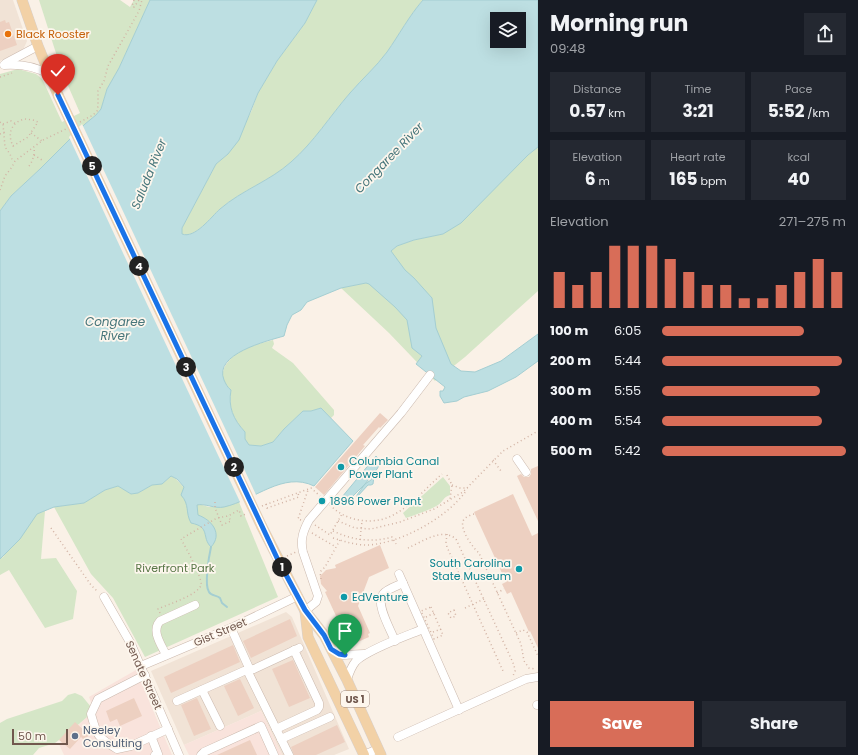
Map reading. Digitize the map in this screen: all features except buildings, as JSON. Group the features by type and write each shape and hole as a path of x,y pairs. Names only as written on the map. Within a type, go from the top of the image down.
{"main road":[{"name":"US 1","path":"22,0 38,46 58,95 262,527 305,610 324,635 347,680 379,752"},
{"path":"305,610 308,637 364,755"}],"street":[{"path":"2,66 38,46"},
{"path":"2,66 20,64 29,66 50,75"},
{"path":"305,610 316,602 318,596 302,549 302,534 309,520 370,449 430,375"},
{"path":"517,459 526,472"},
{"path":"399,574 459,710"},
{"path":"395,641 380,601 382,595 403,583"},
{"name":"Gist Street","path":"141,666 231,628 298,596"},
{"name":"Senate Street","path":"104,597 131,644 179,755"},
{"path":"166,655 156,634 157,624 160,621 195,605"},
{"path":"231,628 248,670 289,755"},
{"path":"347,680 351,668 355,662 365,654 423,629"},
{"path":"177,701 248,670 254,669 297,649 319,703 319,707 317,710 276,729"},
{"path":"331,649 339,654 345,655 365,654"},
{"path":"145,675 98,699 90,714 99,738 117,749 131,746 168,729"},
{"path":"398,737 526,679 538,677"},
{"path":"202,690 220,726"},
{"path":"281,740 330,717"},
{"path":"201,755 204,752 261,726 274,755"},
{"path":"150,736 158,754 155,755"},
{"path":"364,755 379,752"}],"path":[{"path":"134,0 132,6 134,7 139,0"},
{"path":"77,124 97,111 98,91 104,81 108,66 139,11 142,0"},
{"path":"22,120 35,120 38,122 31,132 28,137 13,146 10,137 11,130 16,124 22,120"},
{"path":"3,124 11,121 16,124"},
{"path":"0,122 3,124 5,147 13,162 12,167 5,176 0,190"},
{"path":"13,162 42,141 71,127"},
{"path":"0,134 4,132"},
{"path":"31,132 42,141"},
{"path":"5,138 10,137"},
{"path":"29,166 31,165 34,155 34,147"},
{"path":"34,155 42,160"},
{"path":"333,538 356,544 372,544 393,539 418,530 437,519 459,500 493,460 503,451 538,431"},
{"path":"493,460 501,471"},
{"path":"327,500 334,509 351,518 362,521 375,520 394,515 442,474"},
{"path":"447,475 452,485 450,500"},
{"path":"452,485 460,488 468,488"},
{"path":"338,521 361,529 378,528 400,522 434,509 460,495 468,488"},
{"path":"299,517 308,490"},
{"path":"266,504 267,508 299,497 298,493"},
{"path":"215,502 214,508 222,525 231,521 228,516"},
{"path":"309,520 330,535 342,514"},
{"path":"474,514 464,519 464,528 473,548 479,553 516,633 521,644 525,662 529,668 538,670"},
{"path":"360,540 362,521"},
{"path":"51,528 91,585 104,597"},
{"path":"333,531 347,537 360,540 373,540 392,537 396,544"},
{"path":"408,548 438,535 447,534 454,538 458,543 514,665"},
{"path":"447,534 446,545 503,671"},
{"path":"315,535 336,547"},
{"path":"162,616 158,609 197,591 202,582 181,539 184,538"},
{"path":"321,580 320,572 325,567 340,540"},
{"path":"287,556 302,549"},
{"path":"497,593 504,589"},
{"path":"465,608 484,599"},
{"path":"431,607 434,614 444,635 434,639 421,611 431,607"},
{"path":"446,617 449,616 448,613 454,610 455,613 458,611"},
{"path":"424,618 434,614"},
{"path":"432,633 441,629"},
{"path":"516,633 523,630 527,632 538,656"}],"shaded area":[{"path":"0,0 13,0 27,41 23,50 0,61"},
{"path":"286,612 292,617 349,749 334,755 282,755 261,711 184,745 151,671"},
{"path":"136,670 172,755 64,755 59,744 94,710 89,697"},
{"path":"261,711 282,755 189,755 184,745"}],"green space":[{"path":"39,0 120,0 130,7 134,0 150,0 119,68 107,89 101,109 11,196 0,211 0,74 18,69 36,74 42,79 62,122 80,113 62,72"},
{"path":"317,0 423,0 413,12 383,57 350,93 315,137 291,162 274,175 237,196 197,230 186,235 181,234 182,228 216,164 228,154 251,112 258,93 277,61 305,23"},
{"path":"538,147 538,291 465,357 435,381 389,333 341,288 366,283 379,261 397,246 414,240 443,234"},
{"path":"273,340 274,344 272,348 293,363 334,410 334,415 331,418 321,408 311,411 303,411 273,442 261,446 249,445 245,439 245,432 237,422 232,412 230,402 231,390 223,379 224,368 231,358 242,350 253,345"},
{"name":"Riverfront Park","path":"171,476 176,479 199,504 209,507 222,507 239,502 278,597 145,657 113,598 91,574 54,507 84,503 105,490 118,486 131,494 138,493 152,485 162,484"},
{"path":"443,477 450,486 450,495 440,504 406,518 403,513"},
{"path":"45,511 41,559 56,558 77,591 73,619 45,628 9,570 0,575 0,559 36,514"},
{"path":"75,693 82,696 91,707 87,717 71,731 55,743 39,748 33,755 0,755 0,723 7,719 62,701 68,695"}],"water":[{"name":"Congaree River","path":"150,0 317,0 305,23 277,61 258,93 239,140 228,154 216,164 182,228 182,234 187,235 197,230 237,196 274,175 291,162 315,137 350,93 383,57 413,12 423,0 538,0 538,147 528,155 461,223 443,234 414,240 397,246 391,251 405,270 432,298 436,328 451,364 461,371 475,372 501,361 538,334 538,361 516,377 488,391 464,397 457,401 444,403 440,396 440,391 443,391 445,387 416,364 422,356 412,348 407,320 369,284 366,283 341,288 307,302 301,310 292,315 284,336 266,341 244,350 226,363 223,371 224,380 231,390 230,402 232,412 237,422 245,432 245,439 249,445 261,446 273,442 303,411 311,411 321,408 353,441 314,486 303,482 291,482 269,488 224,507 197,505 198,515 208,520 216,532 216,537 211,547 206,540 205,533 201,527 191,523 186,502 181,495 184,487 177,479 171,476 162,484 152,485 138,493 131,494 118,486 105,490 84,503 54,507 37,514 20,539 0,559 0,211 11,196 96,115 101,109 107,89 119,68"},
{"path":"376,456 380,460 380,464 365,484 351,498 346,500 342,497"},
{"path":"372,476 374,476 373,484 368,485 357,497 357,495 365,484 371,480"}],"pier":[{"path":"82,124 257,497 241,504 123,253 69,137"}],"waterway":[{"path":"211,547 207,570 208,588 210,593 220,598 222,603 227,607"}],"place":[{"name":"Black Rooster","path":"8,34"},
{"name":"Columbia Canal Power Plant","path":"341,467"},
{"name":"1896 Power Plant","path":"322,501"},
{"name":"South Carolina State Museum","path":"519,569"},
{"name":"EdVenture","path":"344,597"},
{"name":"Neeley Consulting","path":"75,736"}],"route":[{"path":"58,95 278,560 305,610 324,635 331,649 339,654 345,655"}],"water label":[{"name":"Saluda River","path":"149,174"}]}
